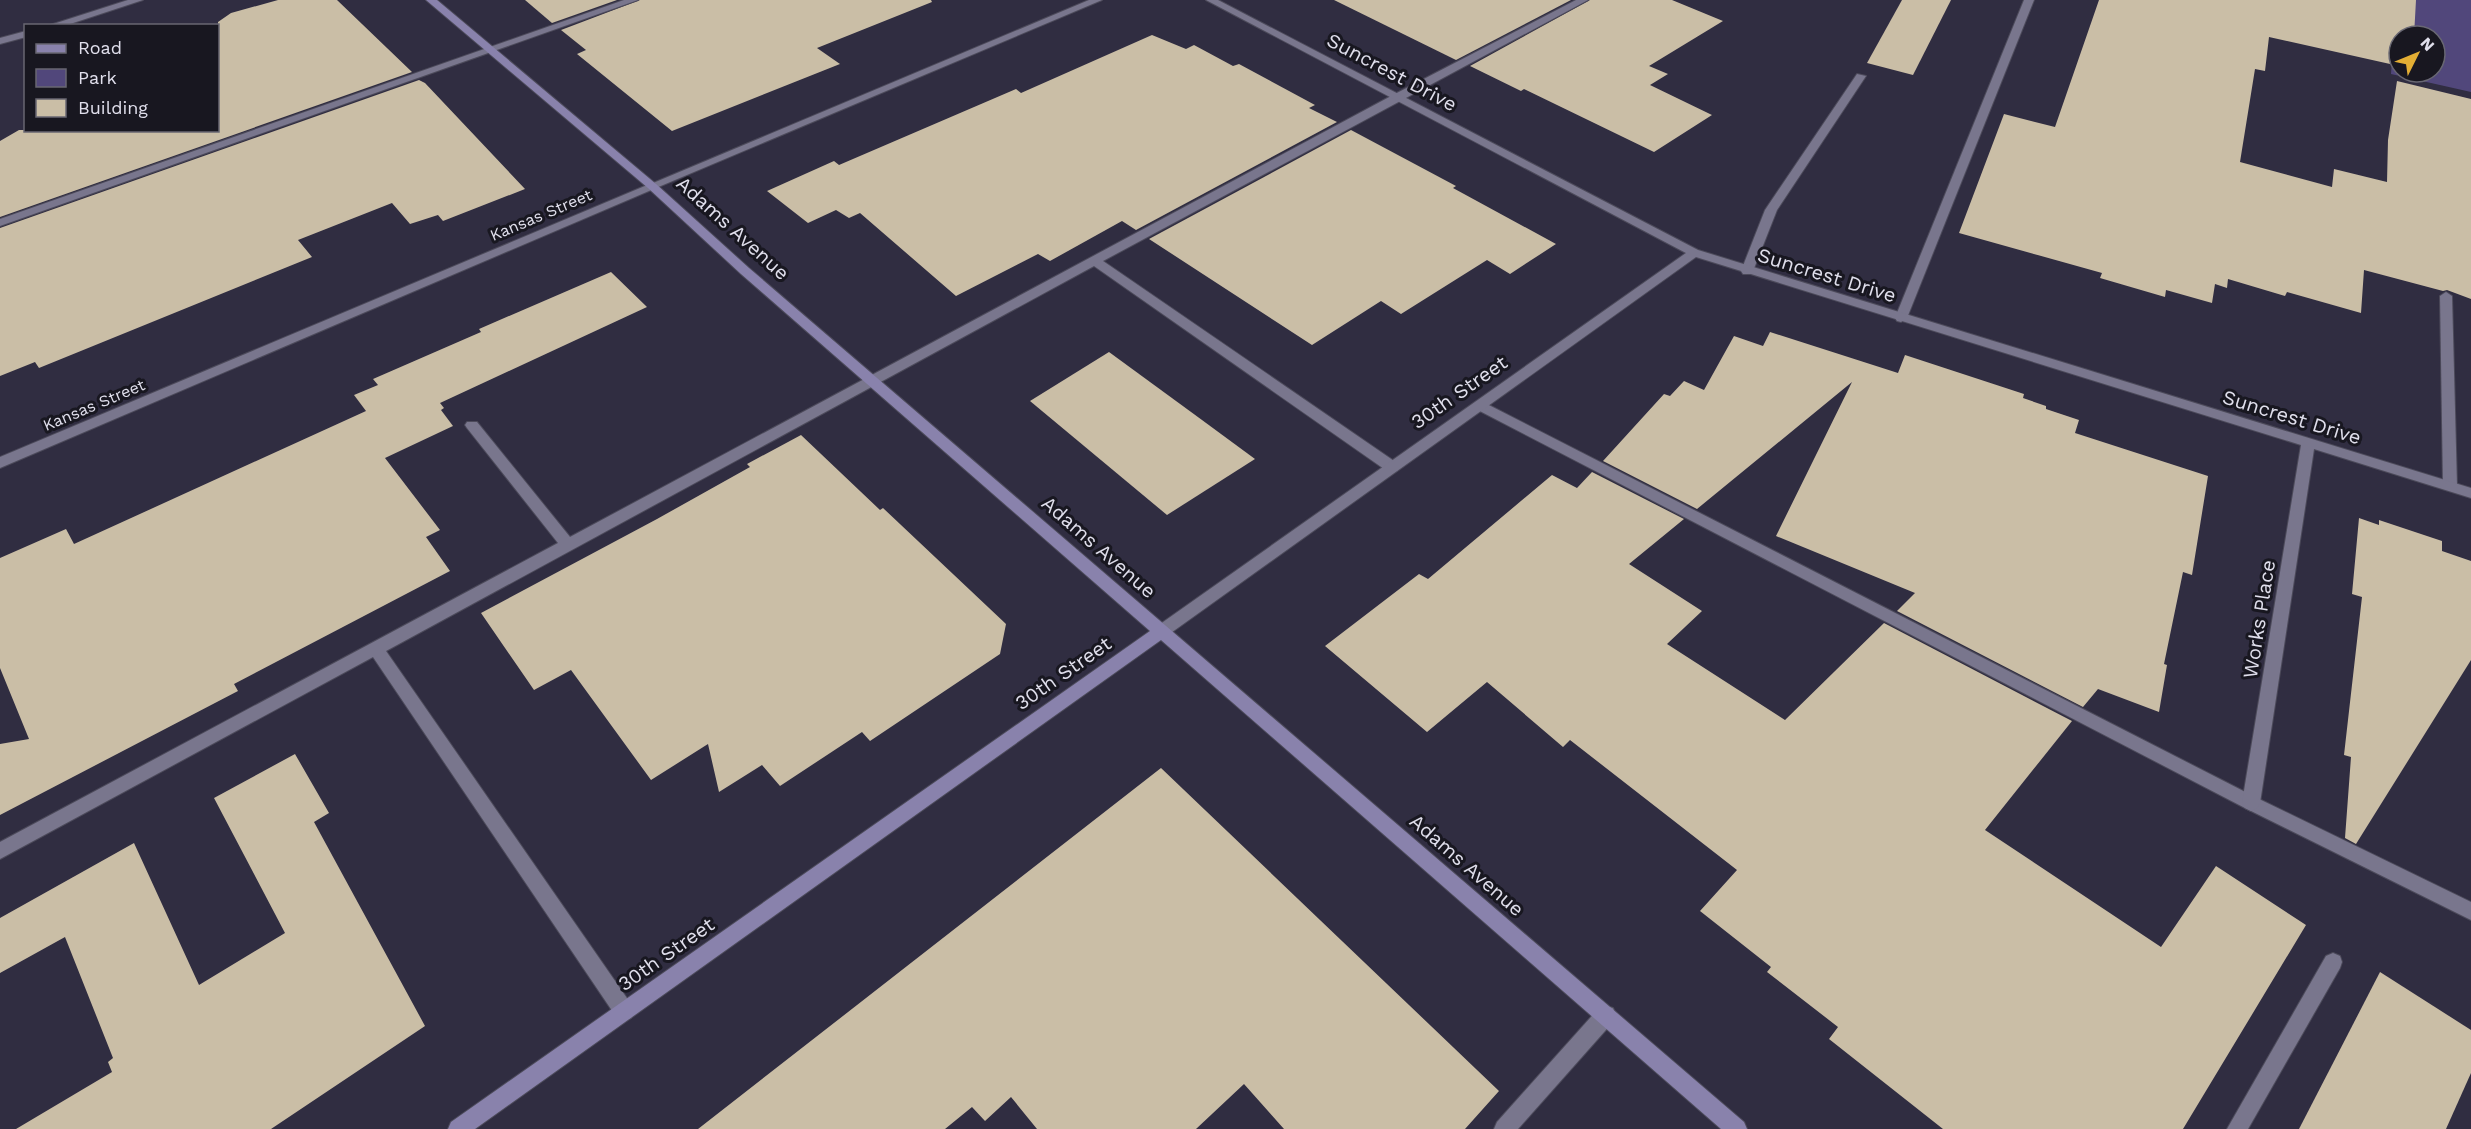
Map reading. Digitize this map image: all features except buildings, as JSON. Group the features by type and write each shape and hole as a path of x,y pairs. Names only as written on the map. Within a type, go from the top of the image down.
{"main road":[{"name":"Adams Avenue","path":"431,0 652,186 873,381 1737,1129"},
{"name":"30th Street","path":"458,1129 1162,631"}],"street":[{"path":"59,24 138,0"},
{"path":"0,223 633,0"},
{"name":"Kansas Street","path":"0,463 1097,0"},
{"name":"Suncrest Drive","path":"1211,0 1694,253 2471,493"},
{"path":"0,851 1397,97 1583,0"},
{"path":"1901,318 2030,0"},
{"path":"0,41 24,34"},
{"path":"1747,271 1770,210 1861,76"},
{"name":"30th Street","path":"1162,631 1694,253"},
{"path":"1095,261 1392,467"},
{"path":"2446,296 2450,486"},
{"path":"1479,405 2250,803 2471,911"},
{"path":"472,424 568,545"},
{"name":"Works Place","path":"2250,803 2308,442"},
{"path":"376,649 624,1011"},
{"path":"2237,1129 2333,962"},
{"path":"1504,1129 1606,1015"}],"green space":[{"path":"2396,0 2471,0 2471,92 2435,84 2447,84 2447,24 2394,24"}]}
